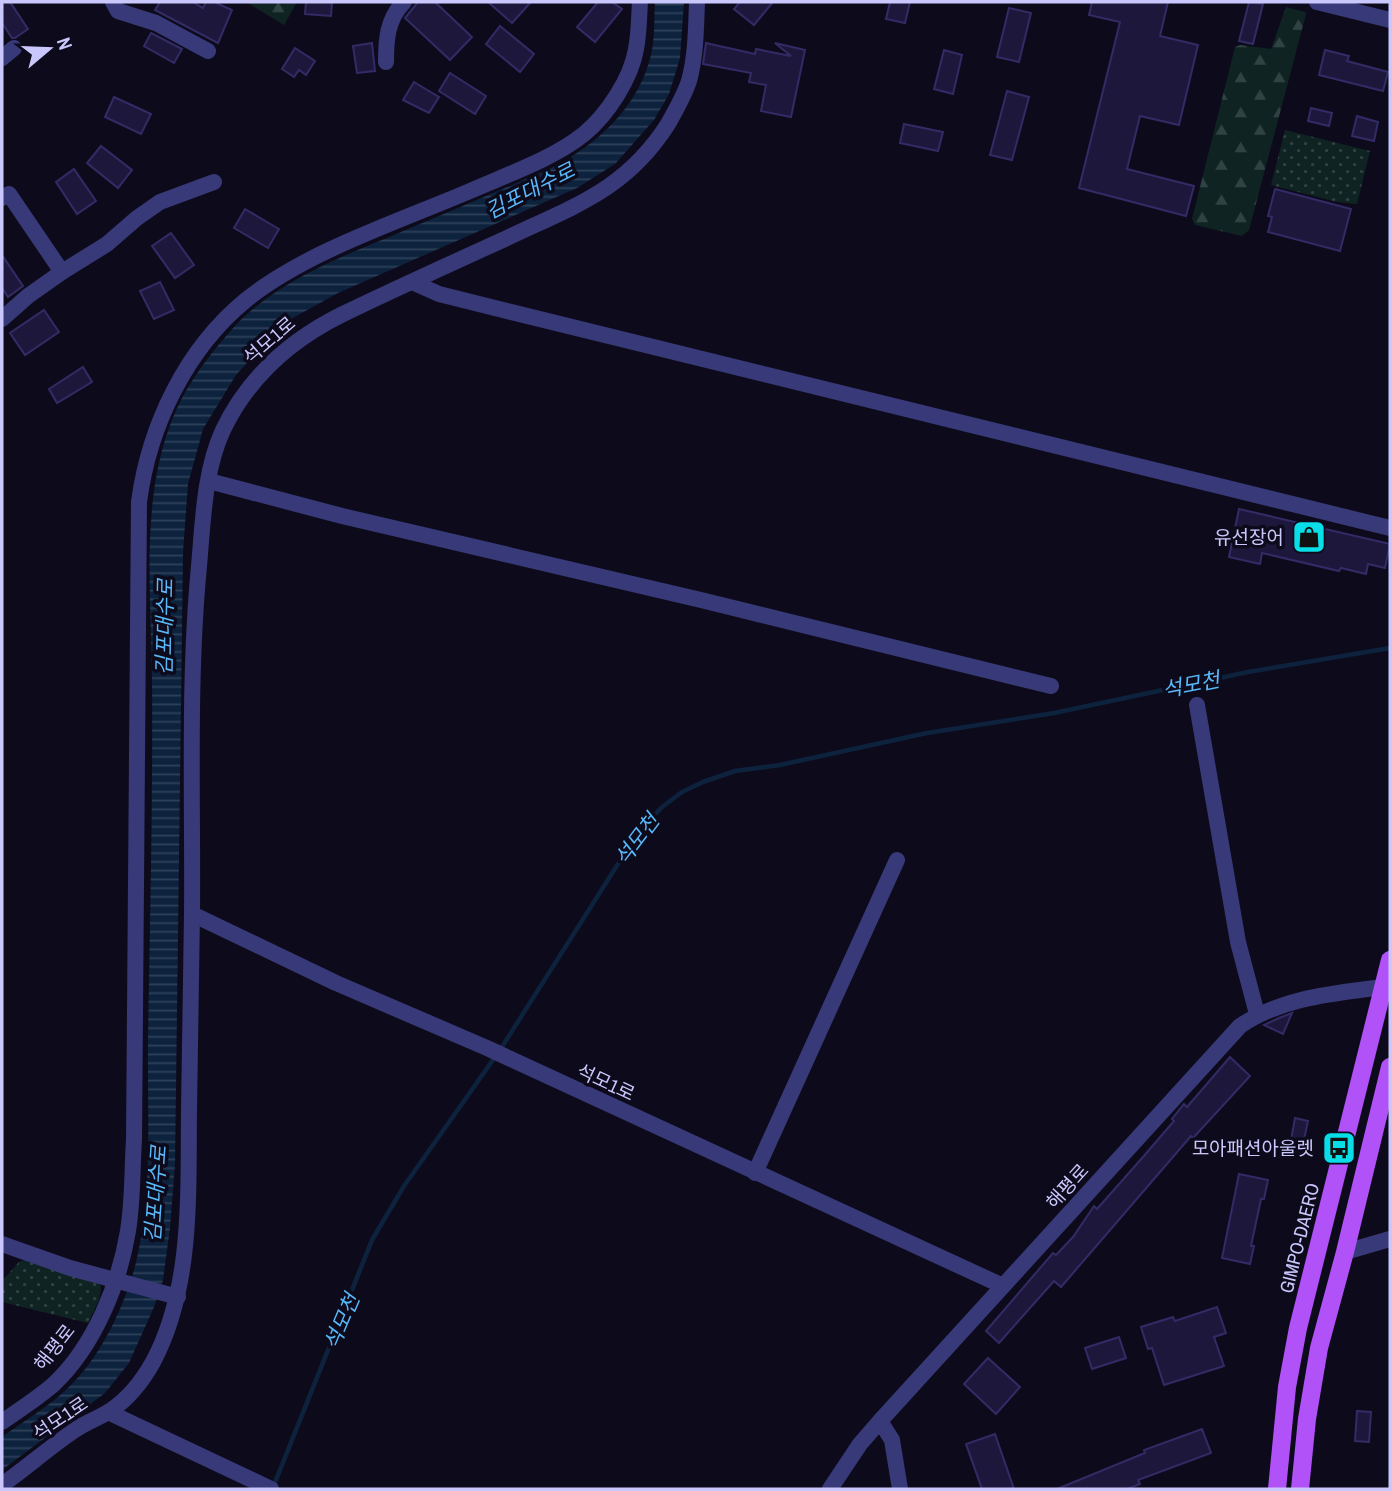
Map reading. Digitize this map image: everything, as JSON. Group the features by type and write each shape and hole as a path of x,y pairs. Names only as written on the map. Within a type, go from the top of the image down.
{"main road":[{"name":"GIMPO-DAERO","path":"1277,1489 1287,1387 1298,1328 1363,1068 1387,986 1390,960"},
{"path":"1300,1489 1307,1419 1319,1348 1390,1067"},
{"path":"1363,1068 1375,1076 1371,1099 1378,1117"}],"lane":[{"path":"113,2 118,11 156,23 208,51"},
{"path":"386,62 390,22 404,2"},
{"name":"해평로","path":"2,1422 45,1392 67,1370 92,1333 117,1280 129,1222 134,1139 139,502 148,455 163,411 186,371 216,330 259,291 322,254 505,176 567,146 585,133 628,75 637,49 640,2"},
{"name":"석모1로","path":"2,1485 84,1423 108,1412 132,1392 152,1364 164,1339 172,1296 182,1276 189,1161 191,687 195,610 209,481 222,433 245,393 263,370 308,333 343,314 589,200 612,185 644,157 672,118 689,80 697,2"},
{"path":"1317,2 1390,20"},
{"path":"2,319 29,296 107,244 153,207 214,182"},
{"path":"4,191 62,272"},
{"path":"412,282 439,294 484,306 1390,528"},
{"path":"209,481 342,516 1051,686"},
{"path":"1198,705 1238,942 1257,1014"},
{"path":"755,1173 897,859"},
{"name":"석모1로","path":"192,914 380,1003 487,1048 1003,1286"},
{"name":"해평로","path":"830,1489 860,1444 880,1421 1240,1026 1257,1014 1335,992 1387,986"},
{"path":"1345,1252 1390,1239"},
{"path":"3,1248 172,1296"},
{"name":"석모1로","path":"108,1412 267,1488"},
{"path":"880,1421 892,1440 900,1489"}],"green space":[{"path":"246,2 297,2 284,25"},
{"path":"1286,7 1306,14 1249,230 1242,236 1195,225 1192,219 1235,47 1240,45 1271,49"},
{"path":"1285,130 1370,151 1357,204 1337,202 1271,185"},
{"path":"27,1259 101,1286 99,1300 88,1323 2,1302 2,1281 19,1262"}],"water":[{"name":"김포대수로","path":"655,2 684,2 680,58 669,94 654,120 615,164 577,188 338,293 291,319 275,332 236,375 203,429 188,484 183,552 175,1164 163,1280 129,1363 105,1393 2,1470 2,1437 62,1393 88,1366 103,1343 126,1294 142,1235 148,1170 152,768 150,534 159,463 183,396 234,327 271,295 291,282 334,260 551,168 599,136 626,108 645,74 654,36"}],"building":[{"path":"2,2 10,2 28,29 15,38 12,38 2,23"},
{"path":"160,2 193,2 203,8 206,2 214,2 232,10 218,43 155,10"},
{"path":"306,2 332,2 331,16 305,14"},
{"path":"418,2 435,2 472,37 450,60 405,18"},
{"path":"488,2 531,2 512,23"},
{"path":"598,2 612,2 622,9 595,42 577,27"},
{"path":"740,2 773,2 754,25 734,9"},
{"path":"890,2 910,2 905,23 886,19"},
{"path":"1092,2 1168,2 1160,36 1198,45 1179,125 1140,116 1127,169 1194,186 1186,216 1079,188 1120,22 1089,15"},
{"path":"1249,2 1263,4 1253,44 1239,41"},
{"path":"1009,8 1031,13 1019,62 997,57"},
{"path":"500,26 534,54 520,72 486,44"},
{"path":"151,33 182,49 174,63 144,46"},
{"path":"372,43 375,71 357,73 353,46"},
{"path":"706,43 755,54 756,49 791,56 775,43 805,50 791,117 761,111 766,85 749,82 751,73 703,64"},
{"path":"295,48 315,61 306,75 299,70 294,77 282,69"},
{"path":"944,50 962,55 953,94 934,89"},
{"path":"1325,50 1349,56 1347,61 1388,72 1383,91 1319,75"},
{"path":"450,73 486,96 475,114 439,91"},
{"path":"414,82 439,97 429,113 403,100"},
{"path":"1007,91 1029,97 1012,160 990,155"},
{"path":"114,97 151,114 141,134 105,117"},
{"path":"1311,108 1332,113 1329,126 1308,121"},
{"path":"1357,116 1378,122 1374,141 1352,136"},
{"path":"904,124 943,132 938,151 900,143"},
{"path":"101,146 132,170 118,188 87,163"},
{"path":"74,169 96,201 77,214 56,182"},
{"path":"1275,189 1351,209 1340,251 1268,232 1272,217 1268,216"},
{"path":"245,209 279,229 268,248 234,228"},
{"path":"171,233 194,265 175,278 152,246"},
{"path":"2,255 23,286 8,297 2,288"},
{"path":"160,282 174,310 154,319 140,291"},
{"path":"44,310 59,332 25,355 10,333"},
{"path":"83,367 92,382 57,403 49,389"},
{"path":"1239,509 1390,544 1385,568 1368,564 1366,574 1341,568 1339,571 1262,553 1260,564 1229,557"},
{"path":"1292,1013 1283,1034 1264,1025 1279,1018"},
{"path":"1230,1057 1250,1076 1193,1138 1191,1136 1061,1287 1054,1281 999,1343 986,1331 1053,1253 1056,1255 1073,1237 1094,1206 1097,1209 1143,1157 1174,1121 1172,1119 1184,1104 1187,1107"},
{"path":"1295,1118 1308,1121 1301,1154 1289,1151"},
{"path":"1239,1174 1268,1180 1264,1199 1261,1199 1250,1264 1222,1258"},
{"path":"1217,1307 1226,1333 1214,1337 1224,1366 1164,1385 1152,1348 1148,1349 1141,1327 1173,1317 1175,1321"},
{"path":"1119,1337 1126,1358 1092,1369 1085,1348"},
{"path":"988,1358 1020,1387 996,1414 964,1384"},
{"path":"1357,1411 1371,1412 1369,1442 1355,1441"},
{"path":"1202,1429 1211,1453 1138,1480 1140,1484 1127,1489 1057,1489 1145,1453 1144,1450"},
{"path":"995,1434 1014,1489 982,1489 966,1444"}],"waterway":[{"name":"석모천","path":"500,1050 637,834 662,807 682,792 703,782 735,771 780,765 927,733 1054,713 1248,672 1390,648"},
{"name":"석모천","path":"274,1485 372,1240 404,1186 495,1057"}],"place":[{"name":"유선장어","path":"1309,537"},
{"name":"모아패션아울렛","path":"1339,1148"}]}
